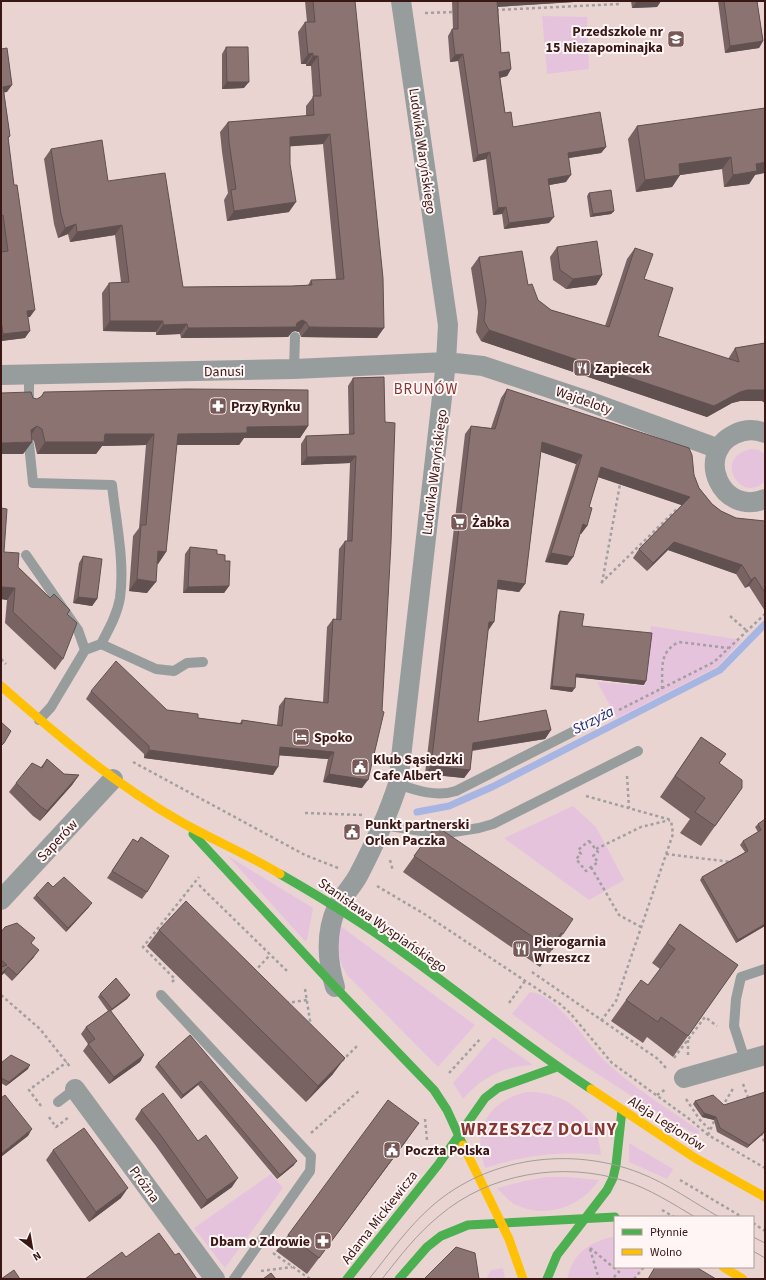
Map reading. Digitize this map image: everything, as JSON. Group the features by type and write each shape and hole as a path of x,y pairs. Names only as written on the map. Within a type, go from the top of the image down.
{"main road":[{"name":"Stanisława Wyspiańskiego","path":"1,686 92,766 182,823 264,864 337,907 384,939 557,1067"},
{"name":"Stanisława Wyspiańskiego","path":"182,823 335,987 434,1090 446,1105 478,1177 501,1222 515,1254 523,1279"},
{"name":"Aleja Legionów","path":"557,1067 695,1158 765,1197"},
{"name":"Adama Mickiewicza","path":"347,1279 438,1165 485,1098 498,1088 557,1067"},
{"path":"547,1279 557,1255 607,1190 613,1178 616,1165 622,1110"},
{"path":"399,1279 427,1247 441,1236 468,1225 501,1222 614,1218"},
{"path":"725,1268 744,1279"}],"street":[{"name":"Ludwika Waryńskiego","path":"335,987 328,966 328,938 337,907 358,876 383,825 398,784 446,362 448,325 401,1"},
{"name":"Danusi","path":"1,375 294,369 446,362"},
{"name":"Wajdeloty","path":"446,362 482,366 585,400 719,449"},
{"path":"765,433 758,430 743,430 729,437 719,449 715,462 716,475 721,488 732,497 744,502 758,502 765,500"},
{"name":"Saperów","path":"1,900 112,779"},
{"path":"684,1078 765,1055"},
{"name":"Próżna","path":"75,1089 214,1279"}],"lane":[{"path":"294,369 295,337"},
{"path":"29,374 29,404"},
{"path":"29,444 33,483 112,485 121,573 120,599 115,617 101,644 85,650 51,707 39,720"},
{"path":"26,555 78,630 85,650"},
{"path":"101,644 156,669 174,671 187,662 203,662"},
{"path":"398,784 435,794 446,794 456,791 604,716"},
{"path":"383,825 441,834 479,828 493,824 638,751"},
{"path":"745,1060 734,1026 736,999 741,977 765,969"},
{"path":"161,995 311,1156 310,1171 236,1276"},
{"path":"58,1102 75,1089"}],"path":[{"path":"493,10 619,4"},
{"path":"425,13 461,12"},
{"path":"620,484 602,583 677,509"},
{"path":"604,716 613,714 708,665 729,648 765,614"},
{"path":"730,616 747,631"},
{"path":"662,689 664,654 667,648 679,642 729,648"},
{"path":"626,757 629,808"},
{"path":"131,762 306,855 358,876 426,915 560,1004 570,1013 612,1063 692,1121 708,1135 765,1168"},
{"path":"580,794 671,820"},
{"path":"306,813 364,815"},
{"path":"596,848 641,827 671,820"},
{"path":"600,1021 616,1001 673,834 671,820"},
{"path":"589,840 598,852 593,856 598,862 591,867 586,871 576,859 582,854 578,850 589,840"},
{"path":"666,854 735,863"},
{"path":"591,867 619,915 641,927"},
{"path":"161,995 175,979 142,947 199,877"},
{"path":"199,885 290,974"},
{"path":"248,978 270,954"},
{"path":"532,972 600,1021 658,1059 667,1068 705,1017 720,1028 734,1026"},
{"path":"300,984 305,989 311,1029"},
{"path":"281,1003 307,1000"},
{"path":"434,1090 482,1038"},
{"path":"688,1040 688,1051"},
{"path":"337,1067 357,1046"},
{"path":"720,1110 735,1086 742,1083 750,1102"},
{"path":"299,1143 360,1090"},
{"path":"708,1135 709,1129 716,1116"},
{"path":"760,1130 765,1144"},
{"path":"680,1180 740,1216"},
{"path":"662,1210 672,1216"},
{"path":"754,1224 765,1230"},
{"path":"259,1243 310,1279"},
{"path":"599,1279 589,1246 614,1268"},
{"path":"236,1276 293,1267"},
{"path":"612,1279 619,1272 614,1268"},
{"path":"634,1279 643,1268"}],"shaded area":[{"path":"542,16 587,17 589,69 547,74"},
{"path":"751,449 759,450 765,454 765,481 756,487 747,488 740,484 734,477 732,469 733,461 739,454"},
{"path":"651,626 742,640 717,667 617,718 597,682 645,686"},
{"path":"573,806 596,827 624,880 589,900 504,838"},
{"path":"228,856 313,908 307,940 305,941"},
{"path":"339,925 475,1025 438,1067 347,975 341,963 338,951"},
{"path":"530,992 549,1000 559,1008 609,1065 634,1085 700,1131 697,1135 647,1106 571,1057 512,1014"},
{"path":"493,1037 533,1065 503,1070 494,1074 470,1091 463,1099 453,1083"},
{"path":"526,1092 553,1096 577,1108 594,1128 599,1141 601,1155 543,1155 515,1160 485,1168 481,1154 480,1142 482,1130 486,1120 492,1110 501,1103"},
{"path":"629,1143 673,1169 667,1179 629,1162"},
{"path":"271,1174 283,1188 225,1268 194,1228"},
{"path":"547,1177 568,1177 599,1180 583,1197 573,1203 562,1208 539,1211 516,1205 497,1188"},
{"path":"614,1237 614,1268 643,1268 634,1279 567,1279 577,1256 588,1246"},
{"path":"503,1268 505,1279 486,1279 491,1270"}],"building":[{"path":"313,1 355,1 383,278 384,328 309,327 306,322 302,320 297,323 296,327 188,328 187,324 163,325 163,321 110,321 109,283 129,282 122,225 77,232 76,224 65,228 61,214 51,149 102,140 108,181 165,173 183,287 292,286 312,285 311,280 344,279 330,134 290,137 290,164 296,202 234,211 231,190 236,189 229,142 228,122 314,115 313,96 321,96 318,56 313,56 313,53 308,54 305,22 315,22"},
{"path":"458,1 497,1 501,53 509,52 511,69 499,72 505,113 511,112 513,127 600,112 606,147 568,153 571,175 548,179 554,217 509,223 506,207 498,208 490,152 478,155 463,54 455,55 452,29 458,29"},
{"path":"724,1 757,1 763,41 730,46"},
{"path":"226,47 248,47 249,82 227,82"},
{"path":"7,48 12,85 3,87 10,136 8,137 14,185 17,185 35,310 27,311 30,331 3,334 1,320 1,252 8,251 3,215 1,216 1,49"},
{"path":"765,108 765,162 756,164 757,171 733,175 731,157 679,164 680,175 645,180 637,126"},
{"path":"611,190 614,211 593,214 589,193"},
{"path":"597,241 602,275 573,279 560,270 557,247"},
{"path":"635,248 653,254 644,279 673,288 658,336 739,362 735,348 765,343 765,390 747,390 740,392 714,406 489,330 484,321 486,301 479,257 522,251 528,285 532,284 538,300 551,310 609,327"},
{"path":"384,377 385,422 395,423 391,543 382,711 384,712 368,780 329,774 334,752 280,747 278,767 149,750 149,746 91,691 116,661 167,710 198,714 198,718 242,724 242,720 282,726 285,698 328,703 333,619 341,620 345,541 352,541 356,456 307,457 306,436 354,434 353,378"},
{"path":"186,389 308,390 308,426 247,427 247,433 178,434 166,552 158,551 156,582 137,579 141,525 146,525 154,434 105,434 104,442 45,442 42,429 37,426 31,430 32,442 1,443 1,393 31,392 33,398 37,399 42,396 44,392"},
{"path":"507,389 689,448 692,455 694,475 699,488 712,504 721,511 736,518 765,521 765,593 755,577 751,580 742,565 674,542 653,563 639,549 690,497 601,467 589,507 592,508 587,526 583,524 573,557 551,553 582,455 542,442 525,584 498,580 494,622 489,622 478,722 546,710 551,730 473,743 470,770 431,766 471,426 495,429"},
{"path":"1,508 7,509 4,552 19,553 18,567 50,598 54,594 70,610 67,614 77,623 63,659 13,612 15,588 1,587"},
{"path":"190,547 217,550 217,554 225,555 225,561 230,561 229,586 188,587"},
{"path":"83,556 102,559 97,599 78,597"},
{"path":"560,611 584,614 582,626 652,633 646,681 576,674 575,688 552,686"},
{"path":"1,722 11,731 1,746"},
{"path":"701,737 726,754 719,763 742,780 742,788 715,826 695,812 705,798 675,776"},
{"path":"47,759 64,774 79,775 47,811 16,783 32,763 42,768"},
{"path":"765,819 765,924 738,940 702,877 748,851 743,841 761,830 758,824"},
{"path":"436,826 573,919 563,934 561,933 552,950 414,856"},
{"path":"141,837 169,856 147,892 112,871 133,839 138,842"},
{"path":"64,877 92,903 68,928 36,895 48,882 53,887"},
{"path":"186,901 345,1058 318,1086 159,930"},
{"path":"17,923 35,938 31,943 39,950 17,975 8,967 1,974 1,967 7,965 1,960 1,932 5,927"},
{"path":"680,924 738,965 688,1036 661,1017 658,1022 626,1000 641,980 648,985 675,949 667,943"},
{"path":"116,978 130,995 112,1009 100,994"},
{"path":"110,1010 144,1055 114,1077 88,1044 95,1039 86,1027"},
{"path":"190,1035 297,1161 280,1175 201,1081 183,1095 158,1063"},
{"path":"11,1055 30,1065 9,1082 1,1078 1,1063"},
{"path":"765,1092 765,1131 749,1145 720,1128 716,1117 704,1113 695,1101 713,1095 724,1105"},
{"path":"163,1093 198,1141 206,1135 238,1178 207,1200 141,1110"},
{"path":"5,1095 32,1129 1,1154 1,1098"},
{"path":"388,1100 419,1123 319,1258 288,1235"},
{"path":"84,1128 128,1188 96,1212 53,1150"},
{"path":"159,1233 175,1255 179,1253 197,1279 85,1279 122,1252 126,1257"},
{"path":"456,1247 475,1253 479,1279 424,1279"},
{"path":"654,1268 698,1268 716,1279 648,1279"},
{"path":"14,1270 20,1279 1,1279"},
{"path":"271,1273 276,1279 263,1279"}],"waterway":[{"name":"Strzyża","path":"417,812 449,806 492,787 720,670 765,624"}],"tram line":[{"path":"369,1279 399,1241 423,1214 454,1189 478,1176 504,1167 531,1161 559,1159 586,1160 614,1165 640,1173 660,1182 717,1216"},
{"path":"382,1279 423,1230 459,1201 480,1190 503,1181 528,1175 552,1172 577,1172 601,1175 625,1181 643,1188 693,1216"},
{"path":"754,1238 765,1243"},
{"path":"754,1252 765,1258"}],"traffic: fast":[{"path":"193,834 335,987 434,1090 447,1110 463,1145"},
{"path":"280,874 358,921 383,938 564,1071 591,1089"},
{"path":"347,1279 438,1165 485,1098 498,1088 557,1067"},
{"path":"547,1279 557,1255 607,1190 613,1178 616,1165 622,1110"},
{"path":"399,1279 427,1247 441,1236 468,1225 614,1217"}],"traffic: slow":[{"path":"1,686 66,742 134,793 183,823 280,874"},
{"path":"591,1089 695,1158 765,1197"},
{"path":"463,1145 509,1239 523,1279"},
{"path":"725,1268 743,1279"}],"place":[{"name":"Przedszkole nr 15 Niezapominajka","path":"676,39"},
{"name":"Zapiecek","path":"582,368"},
{"name":"Przy Rynku","path":"218,406"},
{"name":"Żabka","path":"459,522"},
{"name":"Spoko","path":"301,737"},
{"name":"Klub Sąsiedzki Cafe Albert","path":"360,767"},
{"name":"Punkt partnerski Orlen Paczka","path":"352,832"},
{"name":"Pierogarnia Wrzeszcz","path":"521,949"},
{"name":"Poczta Polska","path":"392,1150"},
{"name":"Dbam o Zdrowie","path":"323,1241"}],"district":[{"name":"BRUNÓW","path":"426,389"},
{"name":"WRZESZCZ DOLNY","path":"539,1129"}]}
